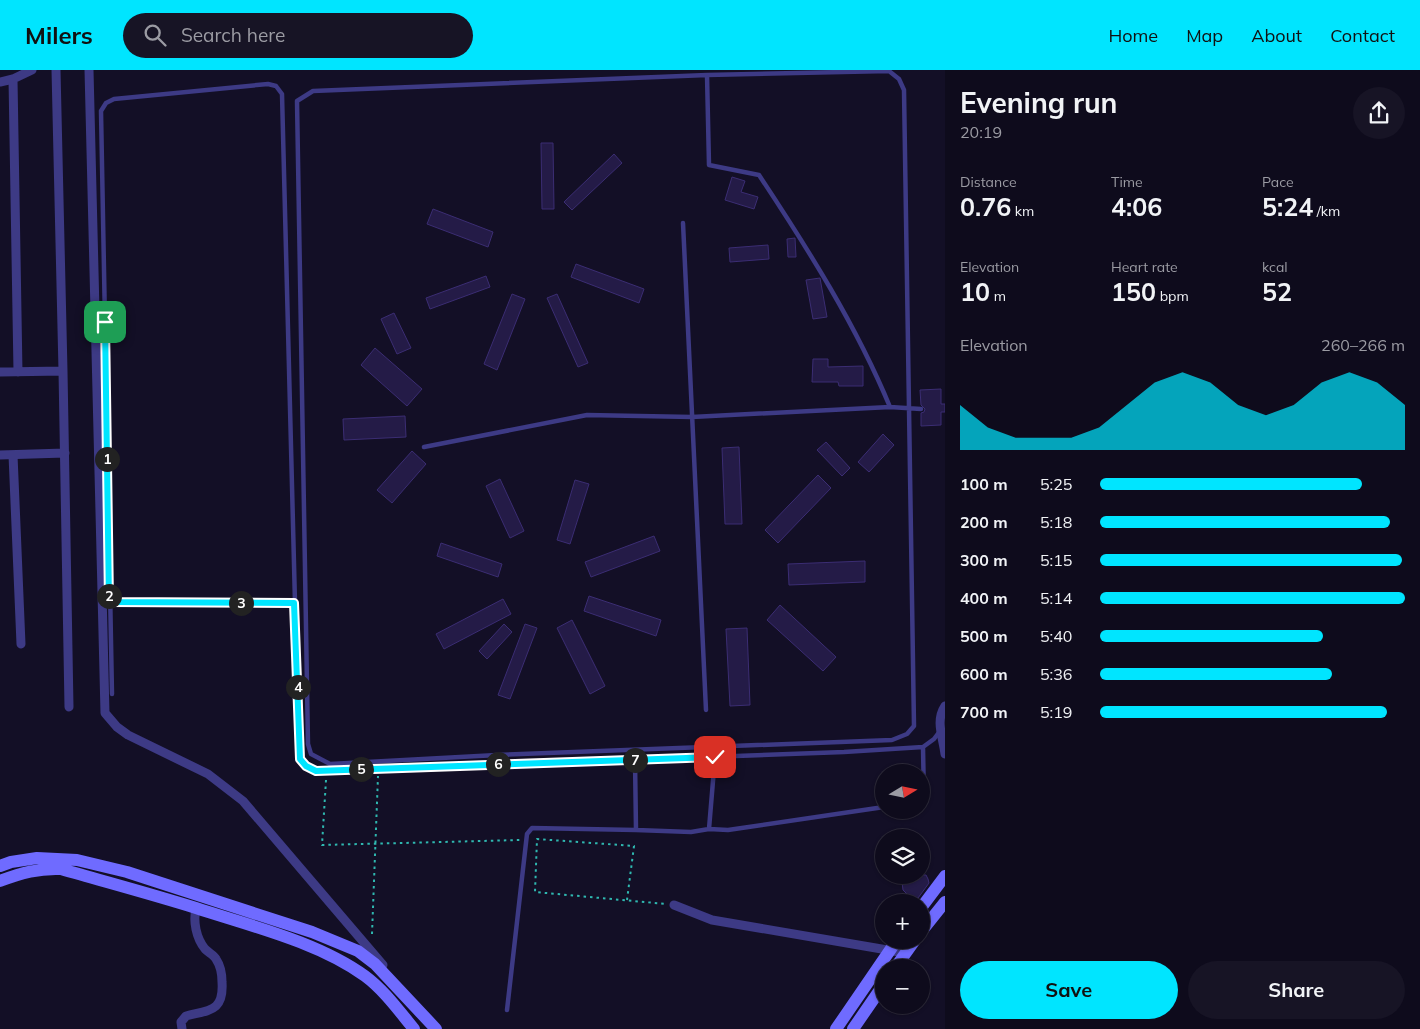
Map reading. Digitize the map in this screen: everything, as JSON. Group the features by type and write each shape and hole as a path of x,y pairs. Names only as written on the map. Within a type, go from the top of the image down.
{"street":[{"path":"0,82 13,79 32,70"},
{"path":"56,70 65,453 68,707"},
{"path":"89,70 105,712 117,727 128,735 208,774 243,801 392,976 443,1029"},
{"path":"13,79 18,372"},
{"path":"0,372 63,371"},
{"path":"0,455 65,453"},
{"path":"14,455 21,644"},
{"path":"945,706 940,713 940,730 945,754"},
{"path":"6,864 47,858 77,860 127,872 312,932 358,951 374,964 436,1029"},
{"path":"0,881 18,874 44,868 61,869 227,917 299,942 366,976 414,1029"},
{"path":"939,896 945,876"},
{"path":"930,921 945,902"},
{"path":"674,905 712,920 875,943"},
{"path":"182,1029 181,1022 186,1016 209,1011 219,1002 222,994 222,979 217,960 203,947 194,924 196,908"},
{"path":"836,1029 890,949"},
{"path":"899,949 905,953"},
{"path":"901,959 908,949"},
{"path":"852,1029 875,997"}],"lane":[{"path":"889,71 899,79 904,90 914,726 907,734 892,740 497,755 330,764 311,754 308,744 297,101 313,91 707,75 889,71"},
{"path":"707,75 709,165 759,174 830,286 878,378 890,407"},
{"path":"112,694 101,111 106,103 114,99 268,84 276,86 282,94 294,603 300,759 306,766 316,771 844,752 923,746 934,738 940,730"},
{"path":"683,223 706,710"},
{"path":"424,447 587,415 692,417 890,407 921,409"},
{"path":"923,746 923,764"},
{"path":"709,829 715,757"},
{"path":"635,760 636,830"},
{"path":"507,1010 526,840 527,834 532,828 691,832 709,829 728,830 875,808"}],"path":[{"path":"109,602 294,603"},
{"path":"372,934 379,769"},
{"path":"326,780 322,845 526,840"},
{"path":"628,900 634,846 537,839 534,892 674,905"}],"building":[{"path":"541,143 553,143 554,209 542,209"},
{"path":"614,154 622,163 572,210 564,202"},
{"path":"732,177 745,181 741,192 758,197 754,209 725,200"},
{"path":"433,209 493,232 488,247 427,224"},
{"path":"795,238 796,257 788,257 787,239"},
{"path":"768,245 769,259 730,262 729,248"},
{"path":"576,264 644,289 639,303 571,277"},
{"path":"486,276 490,287 430,309 426,298"},
{"path":"820,278 827,317 813,319 806,280"},
{"path":"512,294 525,299 497,370 484,364"},
{"path":"557,294 588,363 578,367 547,298"},
{"path":"394,313 411,348 397,354 381,319"},
{"path":"375,348 422,389 407,406 361,365"},
{"path":"813,359 828,359 828,367 863,366 863,386 839,386 838,382 812,382"},
{"path":"941,389 941,404 945,404 945,412 941,412 941,425 921,426 921,413 925,409 921,405 920,390"},
{"path":"405,416 406,437 344,440 343,419"},
{"path":"883,434 894,445 869,472 858,462"},
{"path":"826,442 850,468 842,476 817,450"},
{"path":"739,447 742,524 725,524 722,448"},
{"path":"412,451 426,464 392,503 377,490"},
{"path":"818,475 831,488 778,543 765,530"},
{"path":"500,479 524,531 510,538 486,486"},
{"path":"575,480 589,484 570,544 557,540"},
{"path":"654,536 660,551 591,577 585,562"},
{"path":"441,543 502,564 498,577 437,556"},
{"path":"865,561 865,582 789,585 788,564"},
{"path":"589,596 661,620 656,636 584,611"},
{"path":"503,599 511,614 444,649 436,634"},
{"path":"780,605 836,657 823,671 767,620"},
{"path":"572,620 605,686 590,694 557,628"},
{"path":"504,624 512,632 487,659 479,651"},
{"path":"525,624 537,628 510,699 498,695"},
{"path":"747,628 750,705 730,706 726,629"},
{"path":"902,884 928,884 921,894 907,894 903,890"}],"route":[{"path":"105,322 109,602 294,603 300,759 306,766 316,771 715,757"}]}
